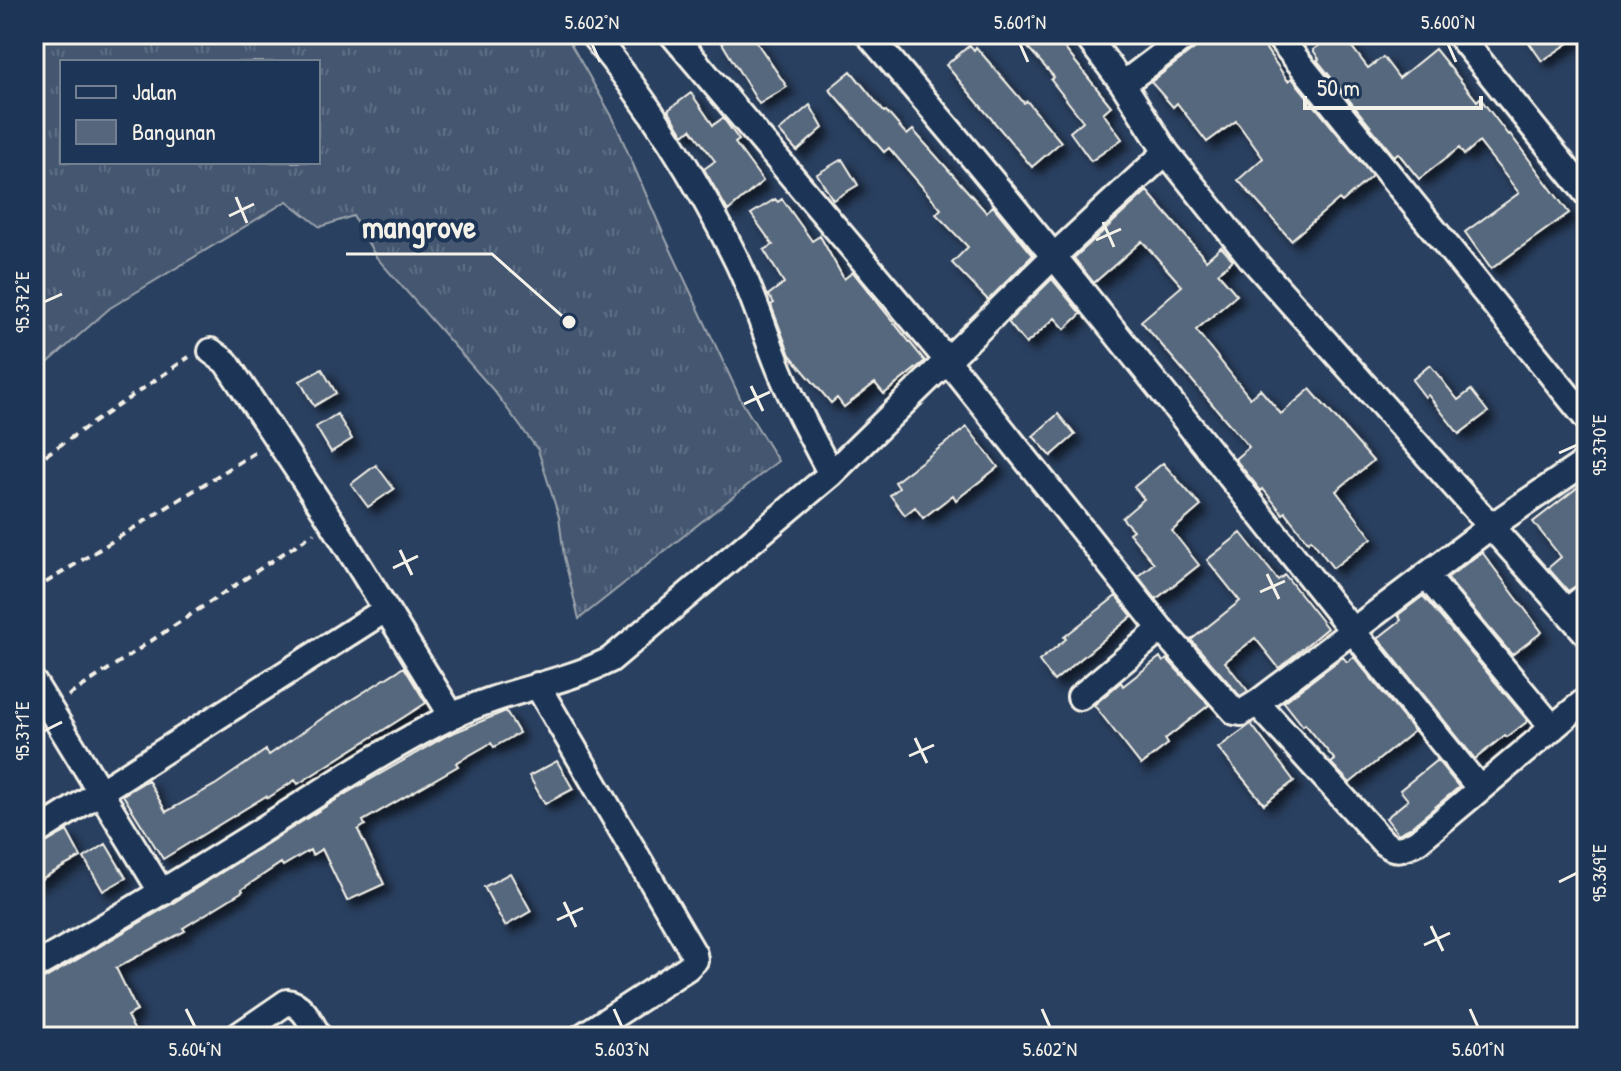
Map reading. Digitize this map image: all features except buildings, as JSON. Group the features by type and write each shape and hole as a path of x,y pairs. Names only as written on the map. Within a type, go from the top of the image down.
{"street":[{"path":"592,34 646,104 730,247 759,311 782,376 828,477"},
{"path":"672,34 947,360 1161,629 1231,709 1241,713 1257,703 1490,527 1587,461"},
{"path":"868,34 1055,255 1351,632 1480,789"},
{"path":"1085,34 1123,84 1166,152 1250,257 1490,527 1577,602 1587,634"},
{"path":"1123,84 1189,34"},
{"path":"1276,34 1587,419"},
{"path":"1458,34 1587,194"},
{"path":"34,967 162,893 385,752 452,716 484,701 588,670 610,660 828,477 1055,255 1166,152"},
{"path":"211,351 226,362 332,522 452,716"},
{"path":"1427,577 1553,728"},
{"path":"34,834 385,610"},
{"path":"1080,697 1161,629"},
{"path":"34,683 42,712 101,793 162,893"},
{"path":"537,685 695,960 581,1037"},
{"path":"1257,703 1384,843 1392,850 1401,850 1418,841 1587,699"},
{"path":"236,1037 287,1002 300,1007 319,1037"}],"path":[{"path":"34,463 193,355 211,351"},
{"path":"34,590 277,439"},
{"path":"42,712 332,522"}],"green space":[{"path":"34,34 565,34 613,118 742,402 778,461 579,619 564,557 559,517 538,450 494,391 376,257 353,216 320,227 287,201 110,308 34,375"}],"place":[{"name":"mangrove","path":"569,322"}]}
